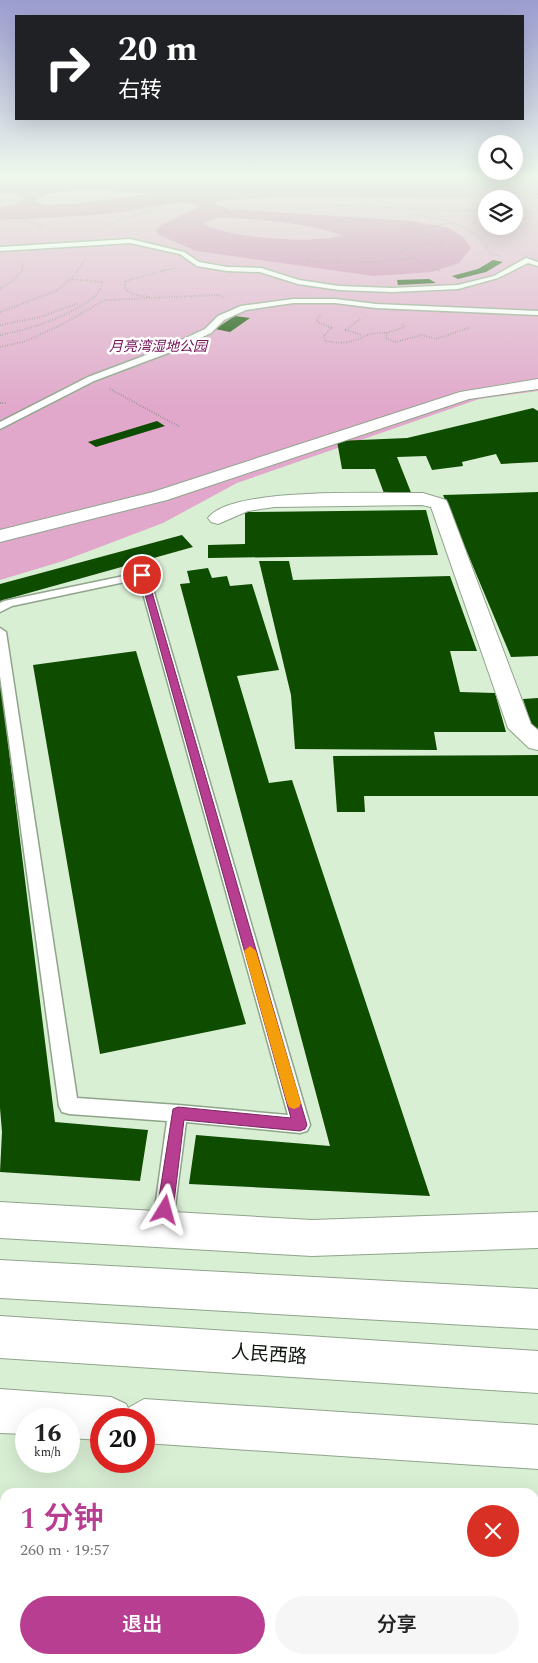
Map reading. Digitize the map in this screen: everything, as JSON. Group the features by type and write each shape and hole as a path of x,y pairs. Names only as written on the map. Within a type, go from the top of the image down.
{"street":[{"path":"0,536 160,496 466,395 538,384"},
{"path":"218,518 243,506 274,502 423,499 440,504 520,728 538,742"},
{"path":"0,1220 312,1238 538,1230"},
{"path":"0,1279 538,1309"},
{"name":"人民西路","path":"0,1337 538,1372"},
{"path":"0,1412 90,1418"},
{"path":"155,1422 538,1447"}],"lane":[{"path":"180,253 197,264 227,269 261,270 298,282 339,288 423,290 458,288 496,277 525,263 526,260 538,264"},
{"path":"0,426 91,378 165,351 208,331 222,318 244,308 293,301 334,301 376,306 538,312"},
{"path":"0,608 8,603 142,575 300,1125 178,1113 69,1106 0,632"},
{"path":"162,1230 178,1113"}],"path":[{"path":"0,288 10,283 23,270 21,253"},
{"path":"0,312 56,292 85,262 84,253"},
{"path":"316,253 306,261 338,264 377,263 413,258 400,253"},
{"path":"490,253 526,260"},
{"path":"338,257 338,264"},
{"path":"370,257 377,263"},
{"path":"154,298 133,294 125,289 125,281 197,264"},
{"path":"0,335 27,330 60,316 96,295 103,282 70,279"},
{"path":"0,347 26,340 59,326 106,300 219,295 239,304 255,306"},
{"path":"0,325 42,317 88,299"},
{"path":"334,301 316,321 331,328 324,336 325,341 348,343 361,335 374,331 387,333 386,338 395,342 422,335 436,339 476,325"},
{"path":"361,319 346,330 361,335"},
{"path":"91,378 180,427"}],"green space":[{"name":"月亮湾湿地公园","path":"0,253 538,253 538,391 479,399 237,483 163,523 63,561 0,580"}],"shaded area":[{"path":"207,253 467,253 459,263 432,272 374,276"}],"building":[{"path":"493,260 503,262 486,272 458,279 452,276 478,269"},
{"path":"429,279 436,283 398,285 397,280"},
{"path":"235,316 250,318 230,332 215,329"},
{"path":"533,408 538,411 538,462 501,464 496,454 462,462 463,466 432,470 426,456 397,457 412,495 385,496 375,469 342,469 337,441 407,438"},
{"path":"157,421 165,426 96,447 88,442"},
{"path":"538,492 538,656 511,657 443,495"},
{"path":"426,510 438,555 208,558 208,545 245,544 245,512"},
{"path":"182,535 193,547 0,601 0,584"},
{"path":"259,561 289,561 293,580 450,576 477,651 450,651 460,692 495,693 506,732 434,732 437,750 295,749 291,695"},
{"path":"208,568 212,578 227,576 230,586 252,584 279,670 237,676 269,783 292,780 430,1196 189,1184 196,1135 330,1146 180,584 190,583 187,571"},
{"path":"136,651 246,1024 100,1054 33,665"},
{"path":"0,678 55,1122 148,1130 140,1181 0,1172 2,1132 0,1108"},
{"path":"538,698 538,730 533,730 523,699"},
{"path":"538,755 538,796 364,796 365,812 337,812 333,756"}],"slow traffic":[{"path":"250,951 294,1103"}],"route":[{"path":"142,575 300,1125 178,1113 165,1210"}]}
